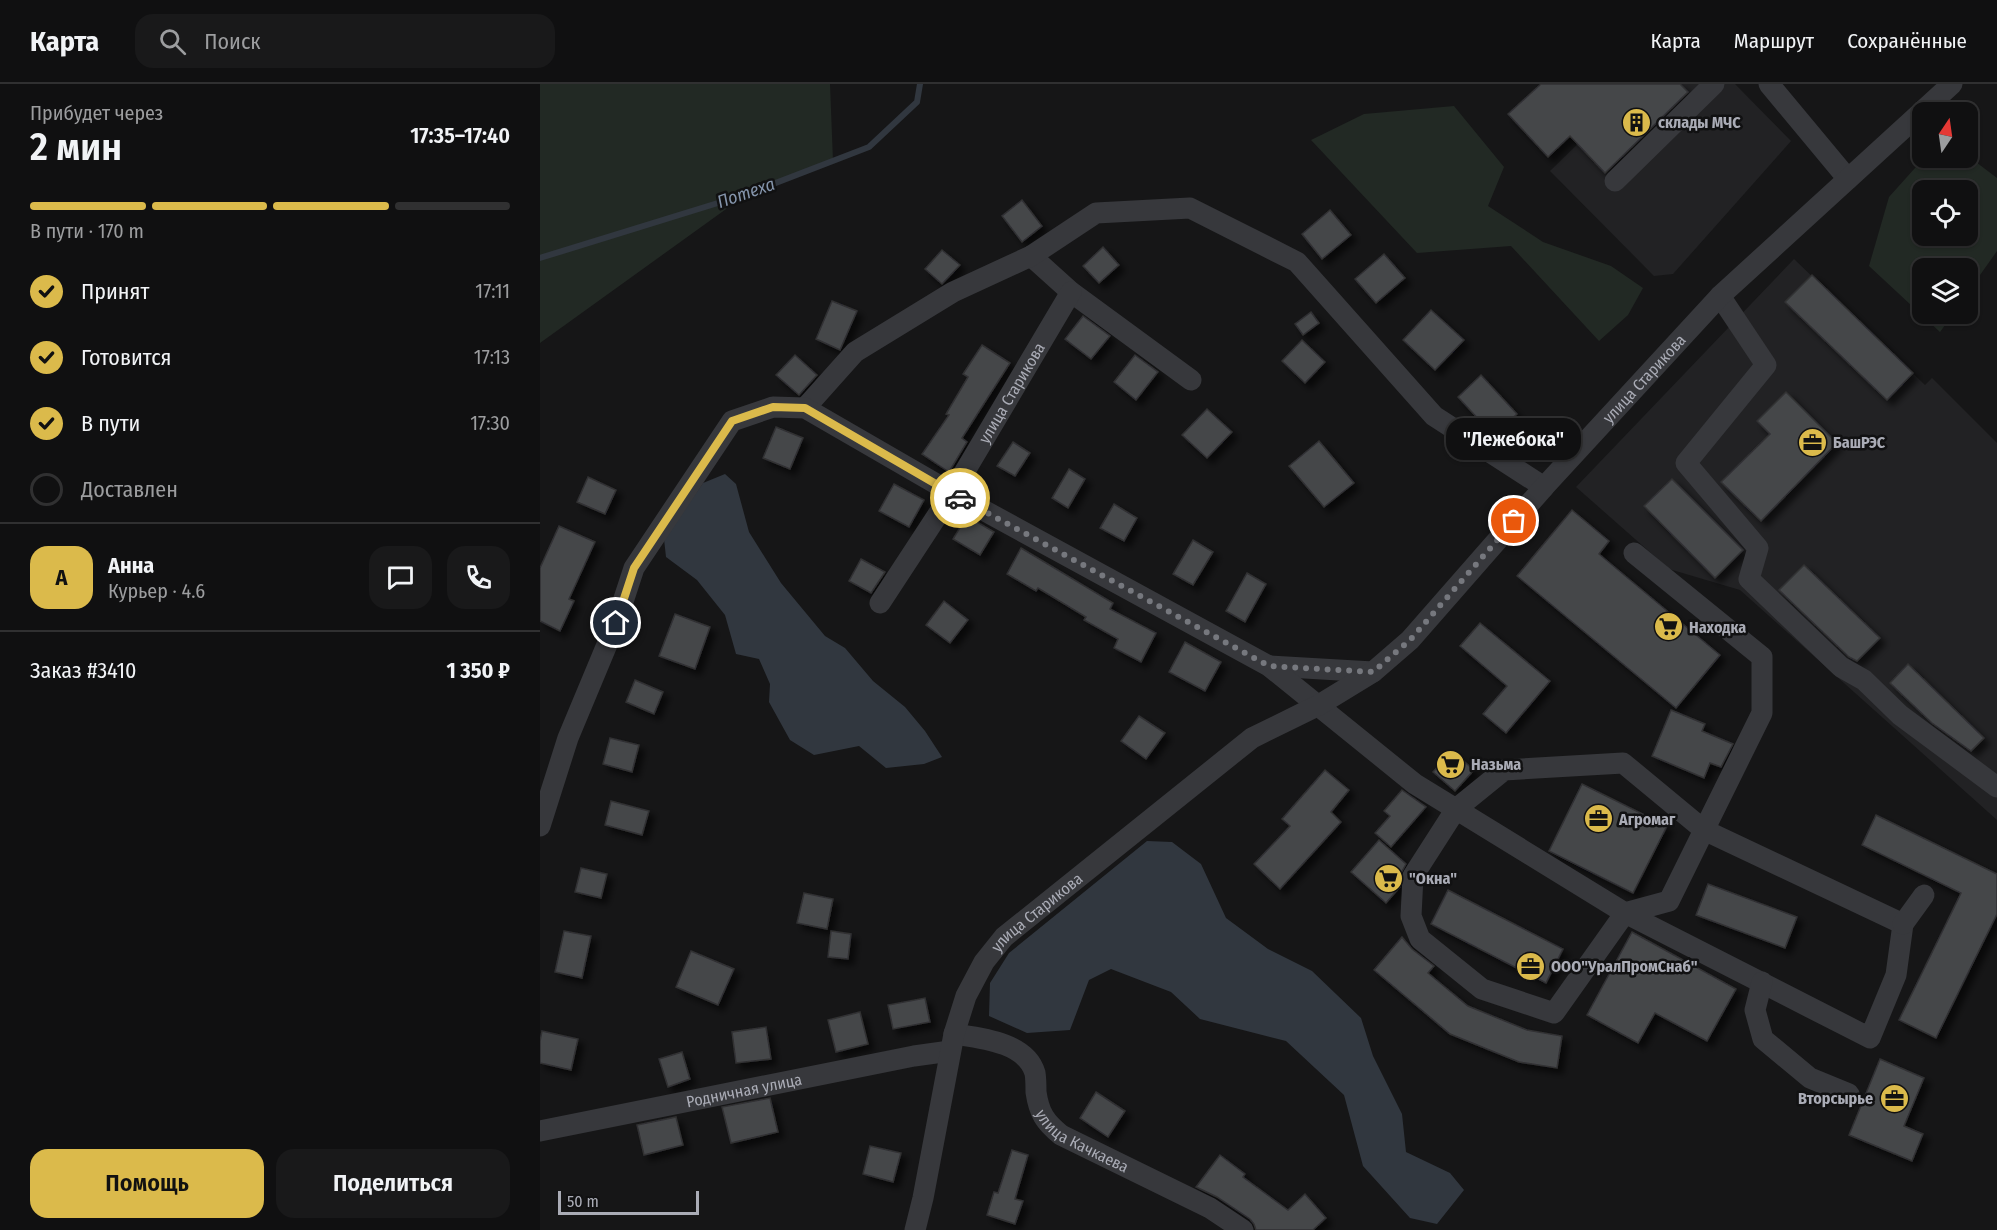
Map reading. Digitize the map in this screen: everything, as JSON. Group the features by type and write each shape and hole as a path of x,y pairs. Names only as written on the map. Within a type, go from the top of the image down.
{"street":[{"path":"1615,181 1714,84"},
{"path":"1769,84 1848,179"},
{"name":"улица Старикова","path":"915,1230 952,1042 966,996 984,962 1005,937 1252,738 1319,705 1373,672 1410,640 1544,487 1720,296 1952,84"},
{"path":"805,408 855,352 953,292 1031,256 1096,213 1190,208 1297,262 1434,416 1544,487"},
{"path":"1031,256 1071,292 1191,380"},
{"name":"улица Старикова","path":"880,603 952,493 1071,292"},
{"path":"1720,296 1766,365 1686,463 1758,548 1749,579 1841,667 1864,681 1900,715 1997,787"},
{"path":"540,826 568,738 616,623 634,568 732,421 773,407 805,408 952,493 1269,666 1415,784 1625,913 1870,1038 1896,975 1903,924 1924,894"},
{"path":"1634,553 1762,657 1761,713 1704,830 1669,901 1625,913 1554,1013 1482,989 1420,939 1411,916 1413,876 1456,809 1504,770 1623,763 1704,830 1903,924"},
{"path":"1269,666 1373,672"},
{"path":"1762,982 1755,1010 1763,1040 1810,1078 1849,1094"},
{"name":"улица Качкаева","path":"952,1042 985,1039 1008,1046 1026,1058 1035,1072 1041,1115 1050,1127 1088,1150 1210,1208 1243,1230"},
{"name":"Родничная улица","path":"540,1131 914,1056 952,1042"}],"shaded area":[{"path":"540,84 830,84 833,161 747,194 540,343"},
{"path":"1639,84 1735,84 1791,141 1673,274 1654,276 1550,171"},
{"path":"1454,106 1504,167 1488,206 1543,242 1611,266 1643,288 1628,315 1599,341 1511,246 1417,253 1311,140 1364,114"},
{"path":"1978,164 1997,178 1997,251 1978,278 1978,258 1912,258 1912,306 1869,266 1889,197 1915,168 1978,168"},
{"path":"1794,259 1925,385 1932,378 1997,443 1997,820 1740,590 1669,569 1576,487"},
{"path":"1931,324 1946,324 1940,332"},
{"path":"725,474 736,484 749,532 781,583 825,636 845,648 873,681 905,707 925,731 942,757 924,764 886,768 859,746 814,755 790,740 769,702 770,684 759,659 736,654 725,615 697,580 666,557 664,539 703,483"},
{"path":"1147,841 1172,842 1201,864 1226,918 1268,949 1312,971 1361,1018 1373,1056 1402,1114 1406,1152 1450,1173 1464,1190 1437,1224 1410,1218 1363,1166 1344,1095 1286,1041 1200,1019 1171,992 1111,969 1089,980 1070,1030 1027,1033 989,1016 990,983 1009,953"}],"building":[{"path":"1541,84 1680,84 1688,92 1605,173 1570,136 1548,157 1508,114"},
{"path":"1022,200 1042,226 1022,242 1002,216"},
{"path":"1330,210 1351,235 1322,259 1302,234"},
{"path":"1103,247 1119,265 1099,283 1083,266"},
{"path":"942,250 960,265 942,284 925,269"},
{"path":"1384,254 1405,278 1376,303 1355,279"},
{"path":"1812,275 1913,373 1887,400 1785,302"},
{"path":"832,301 857,311 840,350 816,339"},
{"path":"1431,310 1464,340 1435,370 1403,340"},
{"path":"1311,312 1319,323 1303,335 1295,324"},
{"path":"1083,316 1110,336 1091,359 1065,339"},
{"path":"1302,340 1325,362 1305,383 1282,361"},
{"path":"982,345 1010,363 962,438 967,442 949,472 922,454 949,415 946,414 968,377 963,374"},
{"path":"795,355 817,375 799,395 776,375"},
{"path":"1135,355 1158,372 1136,400 1114,382"},
{"path":"1481,375 1517,414 1494,436 1458,397"},
{"path":"1786,392 1837,443 1761,521 1721,482 1770,434 1757,421"},
{"path":"1207,409 1232,432 1207,458 1182,435"},
{"path":"776,427 803,438 790,469 763,458"},
{"path":"1319,441 1354,483 1324,507 1289,466"},
{"path":"1013,442 1030,453 1015,476 997,466"},
{"path":"1069,469 1085,479 1068,508 1052,498"},
{"path":"588,477 616,490 605,514 577,502"},
{"path":"1672,479 1743,550 1715,578 1644,506"},
{"path":"894,484 924,500 909,527 879,511"},
{"path":"1114,504 1137,518 1124,541 1100,528"},
{"path":"1572,510 1609,541 1599,554 1720,655 1676,708 1517,576"},
{"path":"967,516 994,532 980,555 953,539"},
{"path":"559,526 595,542 569,599 574,601 560,631 540,621 540,568"},
{"path":"1193,540 1213,552 1193,585 1173,574"},
{"path":"1021,548 1113,603 1110,609 1156,633 1141,662 1114,648 1118,639 1084,620 1086,617 1038,588 1036,591 1007,574"},
{"path":"861,559 885,572 871,593 849,581"},
{"path":"1804,565 1880,638 1857,661 1849,657 1779,590"},
{"path":"1247,573 1266,584 1245,622 1226,611"},
{"path":"944,601 968,620 950,643 926,625"},
{"path":"675,614 710,627 695,669 659,656"},
{"path":"1480,623 1550,681 1506,733 1483,714 1507,686 1460,646"},
{"path":"1185,642 1221,662 1205,691 1169,672"},
{"path":"1908,664 1984,738 1971,751 1932,723 1890,683"},
{"path":"635,680 663,692 654,714 626,702"},
{"path":"1671,710 1705,724 1702,731 1733,744 1721,767 1710,763 1704,778 1652,756"},
{"path":"1139,716 1165,733 1146,759 1121,741"},
{"path":"610,738 639,745 632,772 603,764"},
{"path":"1452,751 1474,770 1455,791 1433,772"},
{"path":"1325,770 1349,790 1331,812 1341,822 1280,889 1254,864 1290,826 1282,819"},
{"path":"1582,784 1667,826 1633,893 1549,851"},
{"path":"1402,790 1426,807 1391,847 1375,833 1390,816 1384,811"},
{"path":"611,801 649,811 642,835 605,825"},
{"path":"1876,815 1997,874 1997,914 1936,1038 1899,1020 1961,893 1862,845"},
{"path":"1379,840 1406,864 1400,875 1400,887 1386,903 1351,872"},
{"path":"581,868 607,874 601,898 575,892"},
{"path":"1708,884 1797,917 1785,948 1696,915"},
{"path":"1448,890 1563,949 1546,983 1431,924"},
{"path":"804,893 833,899 827,929 797,923"},
{"path":"564,931 591,936 582,978 555,972"},
{"path":"831,931 851,934 848,959 828,957"},
{"path":"1632,932 1736,989 1707,1041 1655,1013 1638,1043 1587,1015"},
{"path":"1402,937 1412,949 1434,966 1428,973 1468,1006 1527,1030 1562,1036 1557,1068 1519,1062 1450,1034 1374,970"},
{"path":"691,951 734,969 718,1005 676,987"},
{"path":"925,998 930,1022 893,1029 888,1005"},
{"path":"860,1012 868,1044 836,1052 828,1020"},
{"path":"766,1027 771,1059 736,1063 732,1032"},
{"path":"542,1031 578,1039 571,1070 540,1063"},
{"path":"682,1052 690,1079 668,1087 659,1059"},
{"path":"1880,1059 1924,1078 1904,1126 1923,1134 1912,1161 1849,1135"},
{"path":"1096,1092 1125,1111 1108,1137 1080,1118"},
{"path":"770,1098 778,1132 731,1143 722,1107"},
{"path":"676,1117 683,1145 644,1155 637,1125"},
{"path":"870,1146 901,1153 893,1182 863,1174"},
{"path":"1012,1150 1028,1155 1015,1199 1023,1201 1015,1224 987,1215 994,1192 998,1193"},
{"path":"1220,1155 1245,1174 1243,1177 1288,1210 1305,1194 1326,1218 1313,1230 1256,1230 1250,1219 1217,1197 1196,1187"}],"waterway":[{"name":"Потеха","path":"540,258 747,194 869,147 917,102 920,84"}],"way so far":[{"path":"960,498 1269,666 1373,672 1410,640 1514,521"}],"place":[{"name":"склады МЧС","path":"1637,122"},
{"name":"БашРЭС","path":"1812,442"},
{"name":"\"Лежебока\"","path":"1514,521"},
{"name":"Находка","path":"1668,627"},
{"name":"Назьма","path":"1450,764"},
{"name":"Агромаг","path":"1598,819"},
{"name":"\"Окна\"","path":"1388,878"},
{"name":"ООО\"УралПромСнаб\"","path":"1530,966"},
{"name":"Вторсырье","path":"1894,1098"}],"route":[{"path":"616,623 634,568 732,421 773,407 805,408 960,498"}]}
